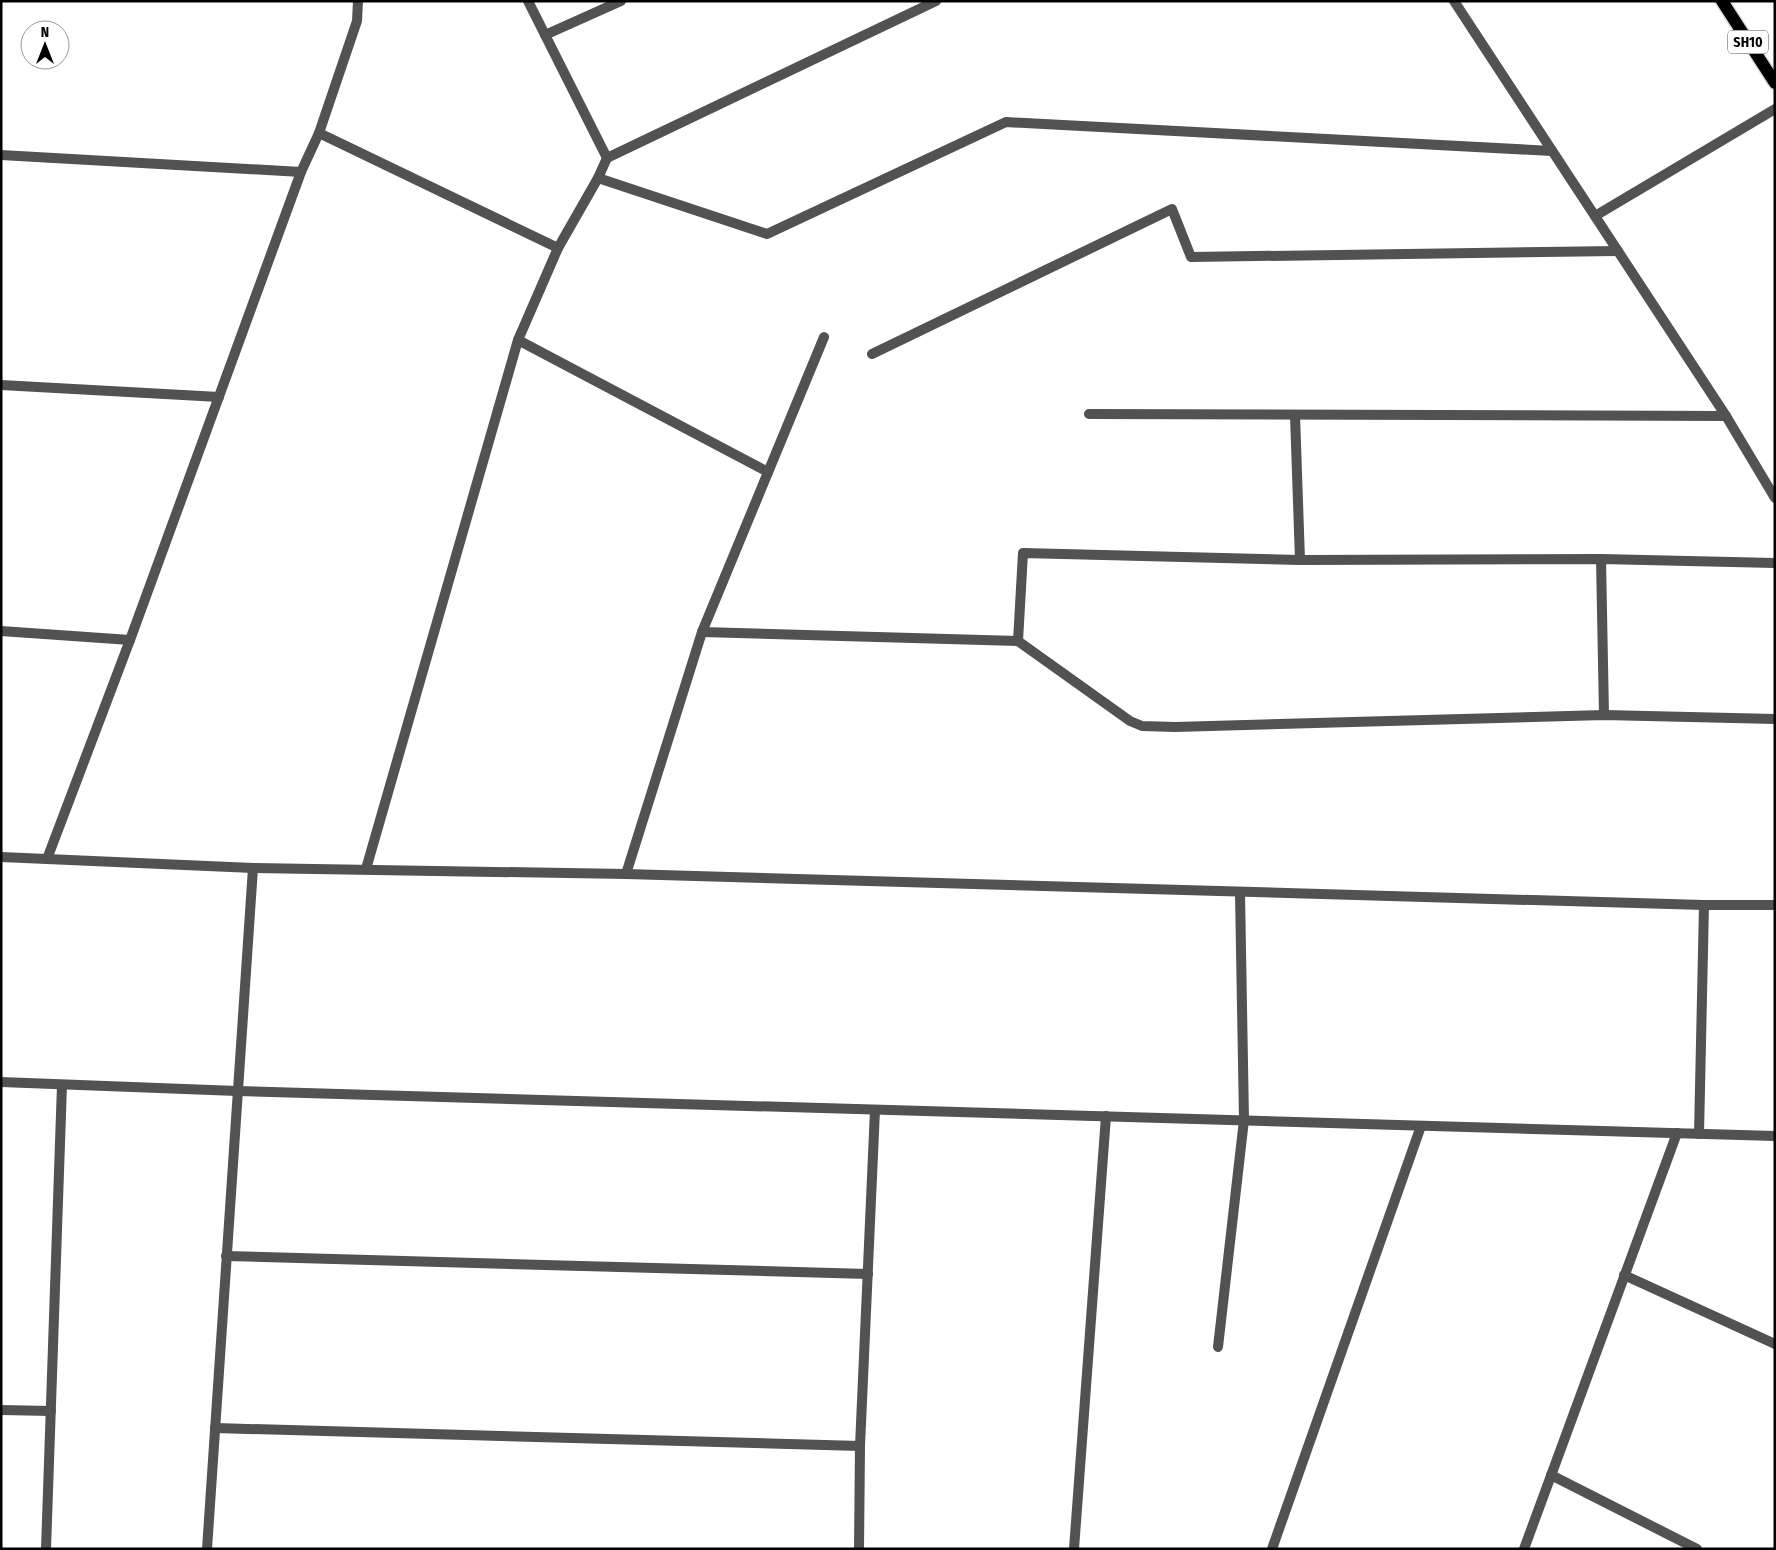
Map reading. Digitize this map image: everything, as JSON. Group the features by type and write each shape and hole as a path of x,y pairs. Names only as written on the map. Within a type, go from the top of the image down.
{"main road":[{"name":"SH10","path":"1722,1 1775,83"}],"street":[{"path":"47,859 130,640 301,172 319,133 357,21 358,1"},
{"path":"528,1 608,158"},
{"path":"545,34 621,1"},
{"path":"366,869 518,340 558,248 608,158 936,1"},
{"path":"1454,1 1726,416 1775,498"},
{"path":"1595,216 1775,109"},
{"path":"598,178 767,234 1006,122 1552,151"},
{"path":"319,133 558,248"},
{"path":"1,155 301,172"},
{"path":"872,354 1172,209 1190,256 1618,251"},
{"path":"626,874 702,632 824,337"},
{"path":"518,340 768,472"},
{"path":"1,385 219,397"},
{"path":"1089,414 1726,416"},
{"path":"1295,415 1300,560"},
{"path":"1018,640 1023,553 1300,560 1602,559 1775,563"},
{"path":"1602,559 1604,715"},
{"path":"1,631 130,640"},
{"path":"702,632 1018,640 1120,715 1142,726 1175,727 1604,715 1775,719"},
{"path":"1,857 253,868 626,874 1240,893 1704,905 1775,905"},
{"path":"208,1549 253,868"},
{"path":"1218,1347 1244,1120 1240,893"},
{"path":"1699,1134 1704,905"},
{"path":"1,1082 237,1091 1775,1136"},
{"path":"46,1549 62,1085"},
{"path":"859,1549 860,1446 875,1110"},
{"path":"1074,1549 1106,1116"},
{"path":"1272,1549 1421,1126"},
{"path":"1524,1549 1677,1133"},
{"path":"226,1256 868,1274"},
{"path":"1624,1275 1775,1344"},
{"path":"1,1410 51,1411"},
{"path":"215,1428 860,1446"},
{"path":"1551,1475 1696,1549"}]}
